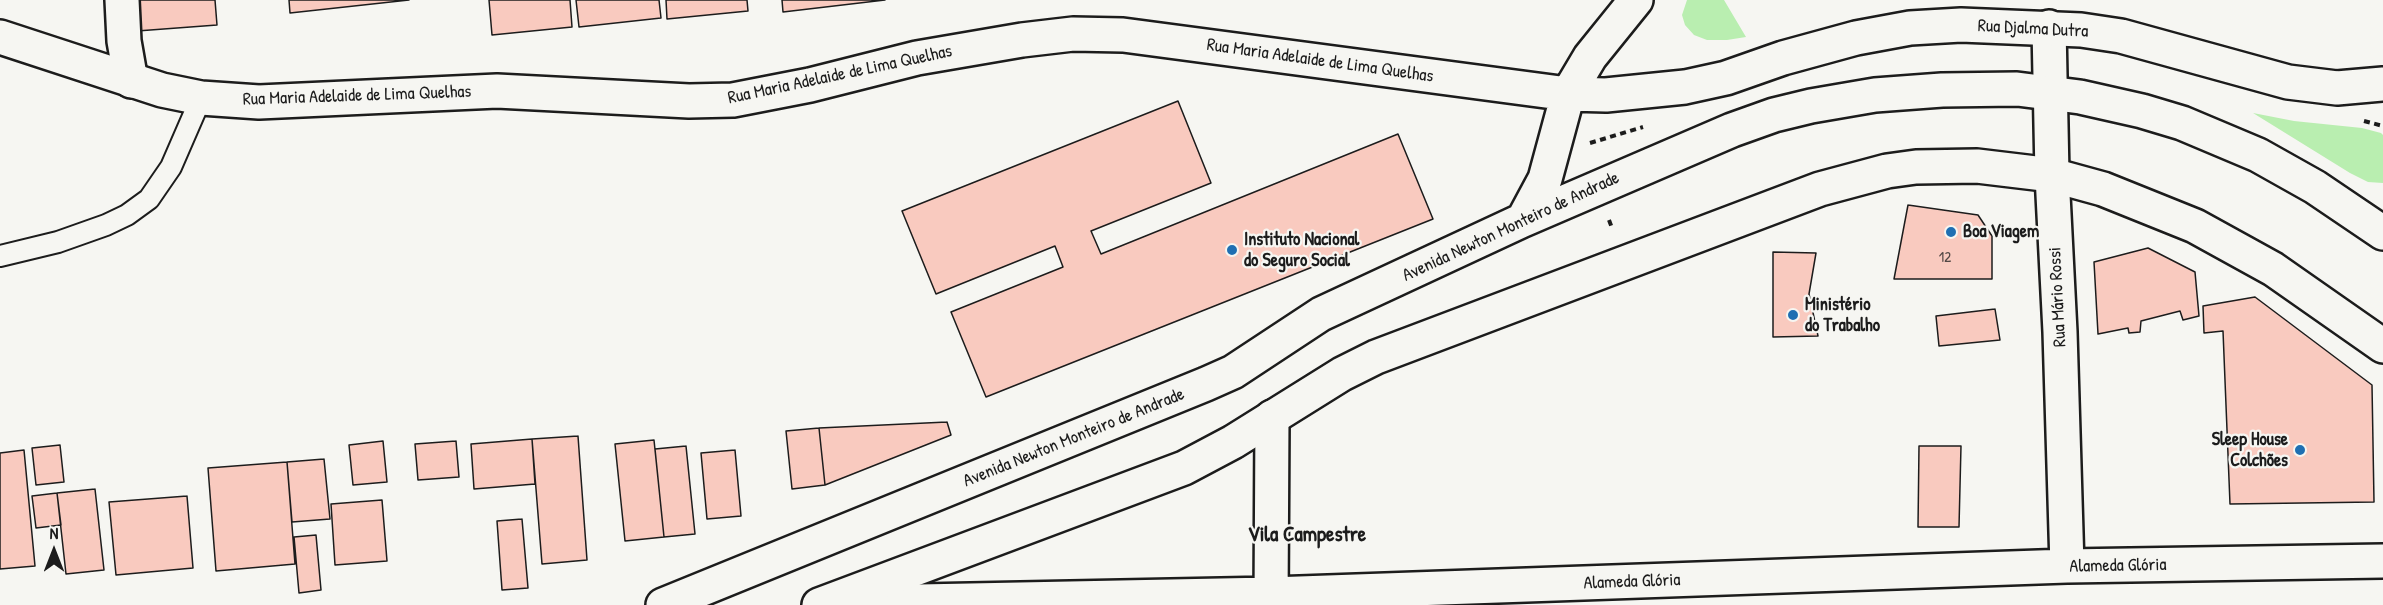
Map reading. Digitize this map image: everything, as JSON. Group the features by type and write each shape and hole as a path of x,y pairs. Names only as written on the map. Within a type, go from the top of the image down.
{"street":[{"path":"122,0 124,41 131,81"},
{"path":"1523,220 1545,179 1568,94 1590,57 1636,0"},
{"name":"Rua Djalma Dutra","path":"1684,87 1726,78 1783,58 1856,38 1910,28 1961,25 2049,27 2121,36 2288,82 2337,88 2383,84"},
{"name":"Rua Mário Rossi","path":"2049,27 2052,175 2060,332 2067,566"},
{"name":"Rua Maria Adelaide de Lima Quelhas","path":"0,37 162,90 201,98 259,102 497,91 689,101 733,100 810,85 917,58 1022,40 1073,34 1123,34 1568,94 1606,95 1684,87"},
{"name":"Avenida Newton Monteiro de Andrade","path":"663,605 1206,384 1233,372 1321,314 1523,220 1691,146 1774,115 1802,108 1875,95 1942,90 2017,89 2051,92 2142,111 2182,123 2285,169 2383,232"},
{"path":"819,605 1184,468 1233,442 1342,374 1376,357 1820,189 1867,175 1916,167 1977,166 2052,175 2103,189 2195,226 2273,269 2383,346"},
{"path":"1271,599 1272,417"},
{"name":"Alameda Glória","path":"882,605 920,601 1271,599 1714,592 2067,566 2383,561"}],"lane":[{"path":"0,256 47,245 106,225 127,215 149,198 171,167 201,98"}],"path":[{"path":"1580,144 1602,140 1654,124"}],"green space":[{"path":"1687,0 1724,0 1746,37 1707,40 1694,35 1685,25 1682,15"},
{"path":"2253,113 2294,121 2362,128 2381,133 2383,135 2383,183 2368,182 2350,173"}],"building":[{"path":"134,0 215,0 217,25 137,31"},
{"path":"289,0 409,0 290,13"},
{"path":"489,0 570,0 572,27 492,35"},
{"path":"576,0 659,0 661,18 579,27"},
{"path":"666,0 747,0 748,11 667,19"},
{"path":"782,0 885,0 783,12"},
{"name":"Instituto Nacional do Seguro Social","path":"1178,101 1211,183 1091,231 1101,254 1398,134 1433,219 986,397 951,312 1063,267 1055,246 936,294 902,211"},
{"path":"1908,205 1978,215 1992,236 1992,279 1894,279"},
{"path":"2148,248 2195,272 2199,316 2183,320 2180,311 2141,321 2140,332 2129,333 2128,328 2098,334 2094,262"},
{"name":"Ministério do Trabalho","path":"1773,252 1816,253 1809,294 1818,336 1773,337"},
{"name":"Sleep House Colchões","path":"2255,297 2372,385 2374,502 2230,504 2223,331 2204,333 2203,306"},
{"path":"1995,309 2000,340 1939,346 1936,316"},
{"path":"947,422 951,435 825,485 819,428"},
{"path":"819,428 825,485 792,489 786,431"},
{"path":"578,436 587,560 542,564 532,439"},
{"path":"532,439 535,484 474,489 471,444"},
{"path":"654,440 664,537 625,541 615,444"},
{"path":"383,441 387,482 353,485 349,445"},
{"path":"456,441 459,477 418,480 415,444"},
{"path":"60,445 64,482 36,485 32,448"},
{"path":"686,446 695,534 664,537 655,449"},
{"path":"1919,446 1961,446 1959,527 1918,527"},
{"path":"24,450 35,566 0,569 0,453"},
{"path":"735,450 741,516 707,519 701,453"},
{"path":"324,459 330,519 292,522 287,462"},
{"path":"287,462 295,564 216,571 208,468"},
{"path":"95,489 104,570 66,574 57,493"},
{"path":"57,493 61,525 36,528 32,496"},
{"path":"187,496 193,568 116,575 109,502"},
{"path":"382,500 387,561 335,565 331,504"},
{"path":"522,519 528,588 502,590 497,521"},
{"path":"316,535 321,590 299,593 294,537"}],"place":[{"name":"Boa Viagem","path":"1951,232"},
{"name":"Instituto Nacional do Seguro Social","path":"1232,250"},
{"name":"Ministério do Trabalho","path":"1793,315"},
{"name":"Sleep House Colchões","path":"2300,450"}],"district":[{"name":"Vila Campestre","path":"1307,535"}]}
